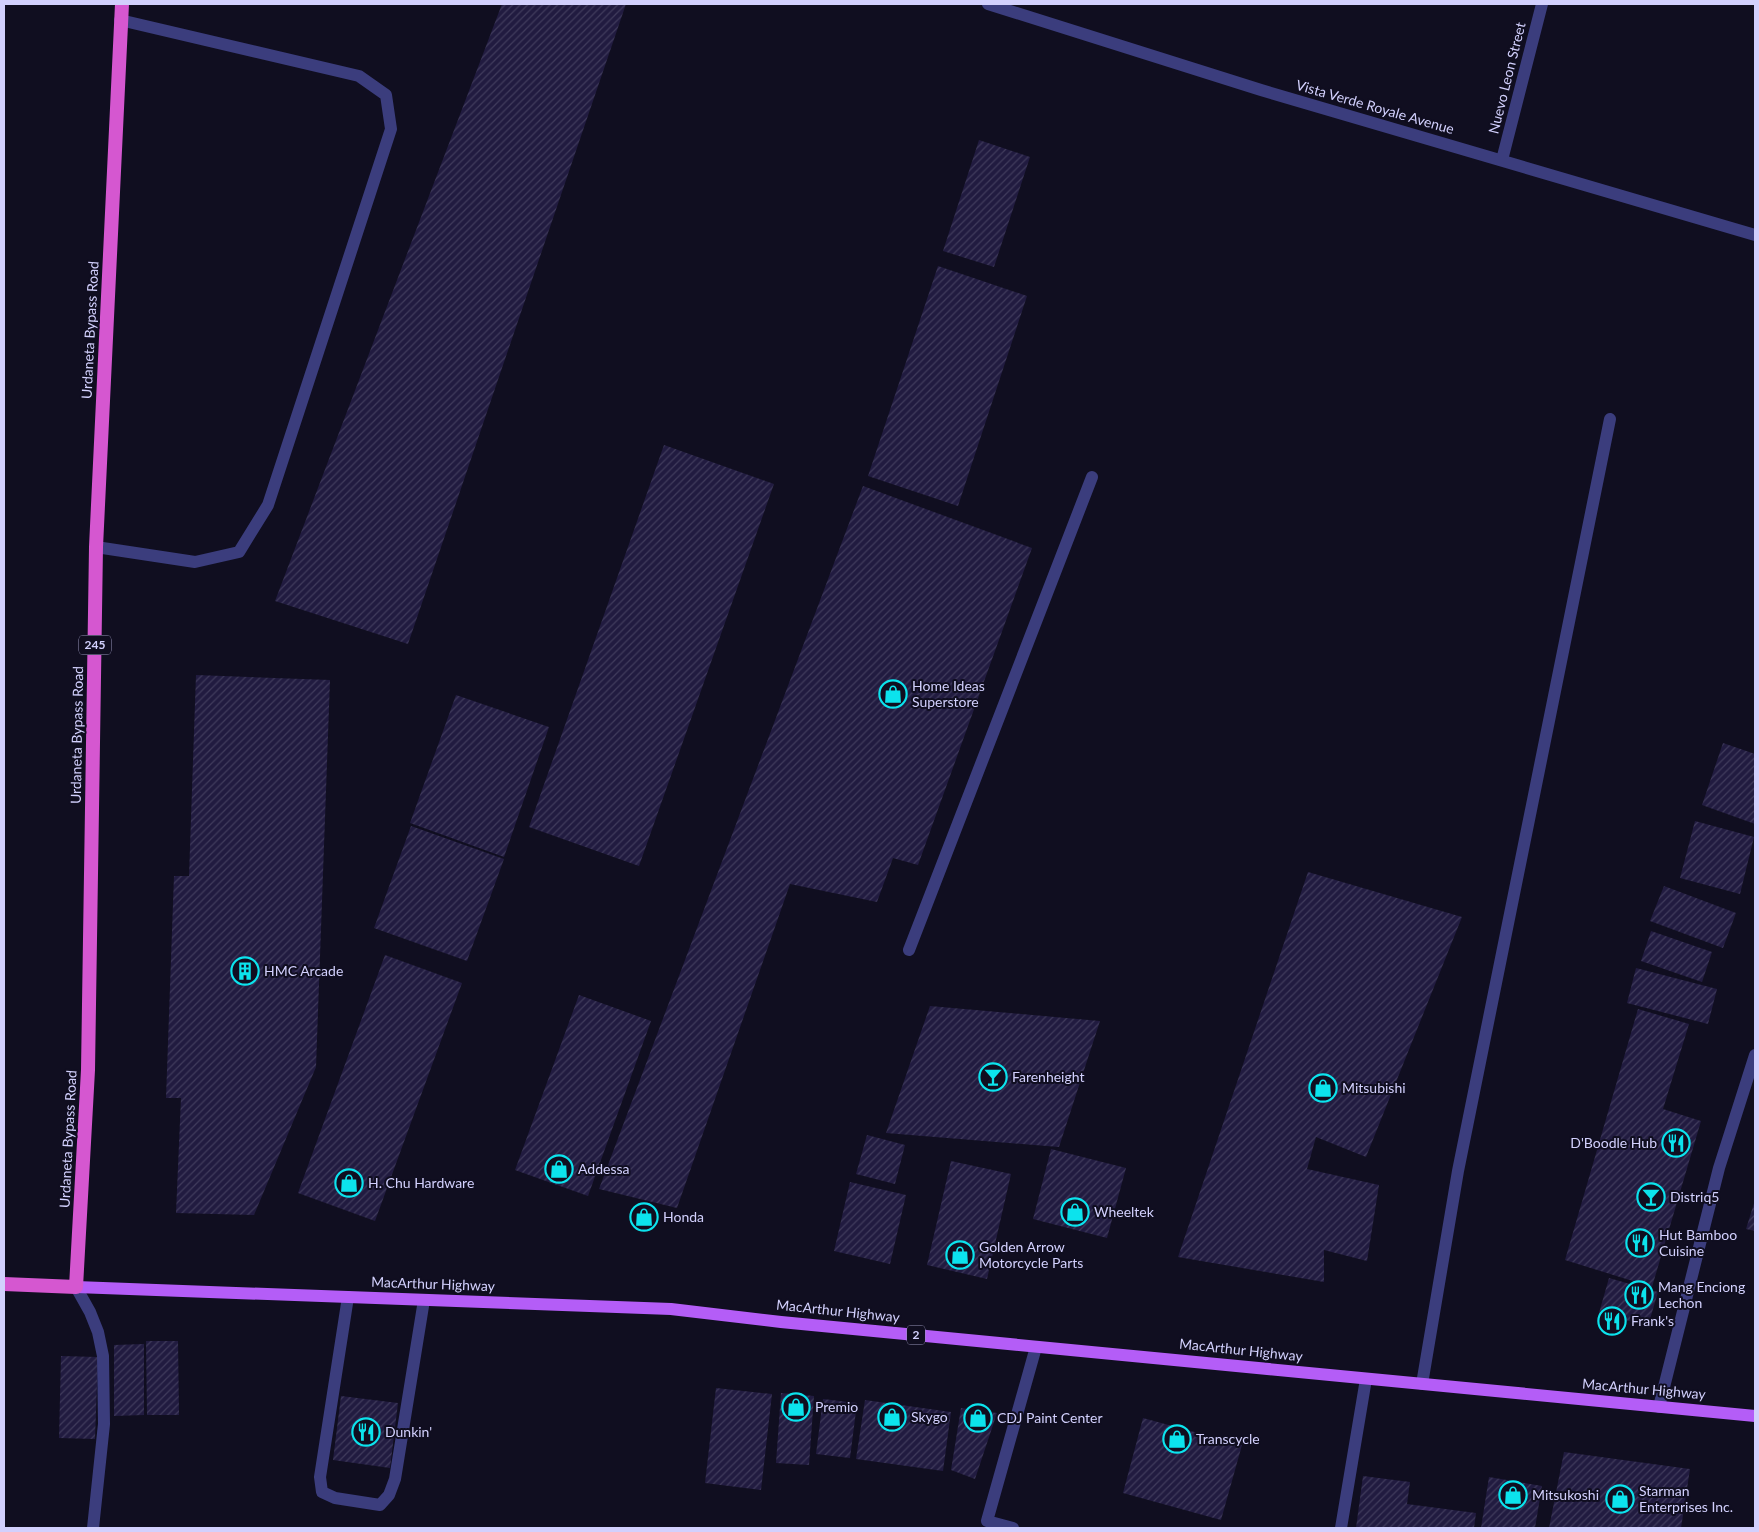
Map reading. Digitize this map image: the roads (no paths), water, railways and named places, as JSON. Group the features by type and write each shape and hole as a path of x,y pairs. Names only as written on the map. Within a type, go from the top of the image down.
{"highway":[{"name":"Urdaneta Bypass Road","path":"76,1287 88,1070 96,547 122,4"},
{"name":"MacArthur Highway","path":"4,1284 76,1287"}],"main road":[{"name":"MacArthur Highway","path":"76,1287 671,1309 781,1322 1755,1416"}],"street":[{"name":"Vista Verde Royale Avenue","path":"988,4 1017,8 1261,90 1755,235"},
{"name":"Nuevo Leon Street","path":"1502,160 1542,4"},
{"path":"96,547 195,562 239,552 268,506 392,129 386,95 359,76 120,20"},
{"path":"1422,1384 1460,1161 1610,419"},
{"path":"909,950 1092,477"},
{"path":"1659,1407 1719,1168 1755,1055"},
{"path":"76,1287 90,1312 98,1332 103,1356 104,1424 93,1528"},
{"path":"348,1297 320,1477 322,1492 335,1498 380,1505 389,1496 395,1479 424,1300"},
{"path":"1013,1528 987,1521 1036,1347"},
{"path":"1341,1528 1366,1379"}],"place":[{"name":"Home Ideas Superstore","path":"893,694"},
{"name":"HMC Arcade","path":"245,971"},
{"name":"Farenheight","path":"993,1077"},
{"name":"Mitsubishi","path":"1323,1088"},
{"name":"D'Boodle Hub","path":"1676,1143"},
{"name":"Addessa","path":"559,1169"},
{"name":"H. Chu Hardware","path":"349,1183"},
{"name":"Distriq5","path":"1651,1197"},
{"name":"Wheeltek","path":"1075,1212"},
{"name":"Honda","path":"644,1217"},
{"name":"Hut Bamboo Cuisine","path":"1640,1243"},
{"name":"Golden Arrow Motorcycle Parts","path":"960,1255"},
{"name":"Mang Enciong Lechon","path":"1639,1295"},
{"name":"Frank's","path":"1612,1321"},
{"name":"Premio","path":"796,1407"},
{"name":"Skygo","path":"892,1417"},
{"name":"CDJ Paint Center","path":"978,1418"},
{"name":"Dunkin'","path":"366,1432"},
{"name":"Transcycle","path":"1177,1439"},
{"name":"Mitsukoshi","path":"1513,1495"},
{"name":"Starman Enterprises Inc.","path":"1620,1499"}]}
